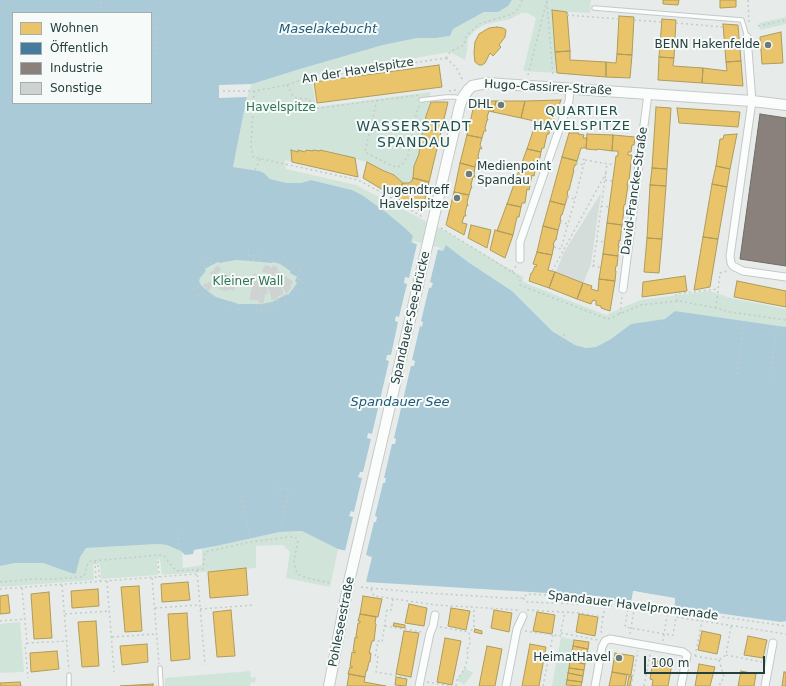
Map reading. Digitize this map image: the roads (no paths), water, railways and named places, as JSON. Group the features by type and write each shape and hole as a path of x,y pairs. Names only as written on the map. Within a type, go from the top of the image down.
{"street":[{"path":"747,37 752,101 730,250 731,263 737,269 743,271 786,277"},
{"name":"Hugo-Cassirer-Straße","path":"428,242 460,105 468,90 472,86 487,83 752,101 786,105"},
{"path":"520,259 520,242 570,99 570,89"},
{"name":"David-Francke-Straße","path":"623,289 648,94"},
{"name":"Spandauer-See-Brücke","path":"355,558 428,242"},
{"name":"Pohleseestraße","path":"329,686 348,586 355,558"},
{"path":"420,682 435,615"},
{"path":"506,686 517,629 523,616"},
{"path":"595,686 602,647 606,641 610,639 683,652 687,655 681,686"},
{"path":"765,686 773,643"}],"lane":[{"path":"594,8 742,20 747,37"},
{"path":"421,100 456,97 462,100"},
{"path":"160,668 161,686"},
{"path":"69,675 69,686"}],"water":[{"name":"Spandauer See","path":"0,0 512,0 508,6 498,12 484,12 453,29 450,36 417,38 383,45 252,84 247,96 233,167 259,171 264,173 270,179 287,183 301,183 311,180 352,190 362,195 405,228 413,236 411,242 443,251 446,245 468,262 512,291 552,331 575,345 586,348 596,347 611,339 631,324 665,319 675,311 786,327 786,621 781,622 674,607 675,599 634,591 631,602 597,596 366,582 372,557 338,549 302,531 280,532 194,550 193,554 185,555 181,551 167,545 158,544 86,548 80,557 76,573 74,574 43,563 15,563 0,566","holes":["236,260 280,264 297,277 295,281 297,283 288,295 287,294 272,302 261,304 239,304 216,297 205,289 199,281 206,271 205,269 218,262 220,263"]}],"place":[{"name":"BENN Hakenfelde","path":"768,45"},
{"name":"DHL","path":"501,105"},
{"name":"Medienpoint Spandau","path":"469,174"},
{"name":"Jugendtreff Havelspitze","path":"457,198"},
{"name":"HeimatHavel","path":"619,658"}],"district":[{"name":"QUARTIER HAVELSPITZE","path":"582,120"},
{"name":"WASSERSTADT SPANDAU","path":"414,136"}],"water label":[{"name":"Maselakebucht","path":"328,30"}],"park label":[{"name":"Havelspitze","path":"281,108"},
{"name":"Kleiner Wall","path":"248,282"}]}
